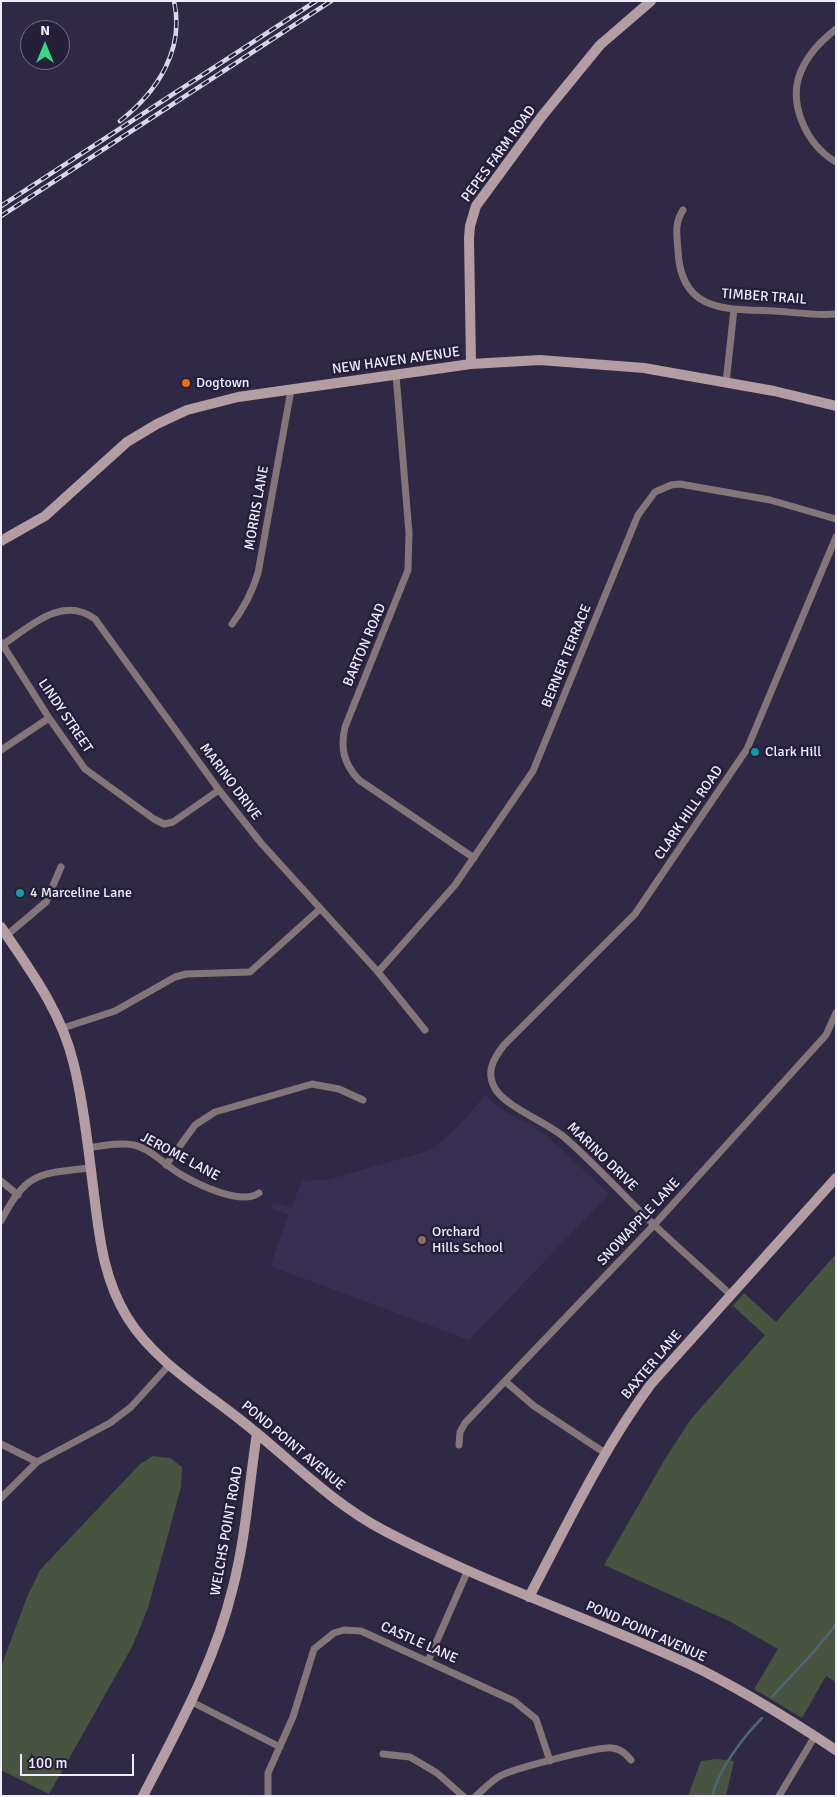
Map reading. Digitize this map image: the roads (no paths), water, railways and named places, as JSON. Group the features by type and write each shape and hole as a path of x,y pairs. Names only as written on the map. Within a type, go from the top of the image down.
{"main road":[{"name":"PEPES FARM ROAD","path":"471,364 469,238 471,220 476,206 542,116 595,51 651,1"},
{"name":"NEW HAVEN AVENUE","path":"1,541 44,516 111,455 157,424 198,407 238,397 471,364 514,360 564,361 644,368 836,406"},
{"name":"POND POINT AVENUE","path":"4,931 45,994 63,1028 78,1084 103,1259 116,1298 136,1331 170,1364 257,1433 331,1496 358,1515 395,1536 468,1570 692,1666 815,1736 836,1750"},
{"name":"BAXTER LANE","path":"529,1597 605,1453 651,1384 836,1178"},
{"name":"WELCHS POINT ROAD","path":"143,1796 192,1702 212,1655 233,1588 257,1433"}],"street":[{"path":"836,29 823,39 806,60 800,72 797,90 798,105 806,132 818,149 836,162"},
{"name":"TIMBER TRAIL","path":"683,210 677,220 678,258 688,286 701,300 709,305 734,309 836,314"},
{"path":"726,383 734,309"},
{"name":"BARTON ROAD","path":"396,375 409,533 408,570 345,727 342,748 348,766 359,780 474,858"},
{"name":"MORRIS LANE","path":"232,624 246,604 258,573 291,390"},
{"name":"BERNER TERRACE","path":"378,972 455,885 533,772 638,515 655,492 671,485 690,485 770,500 836,519"},
{"name":"CLARK HILL ROAD","path":"494,1058 504,1045 635,914 747,749 836,537"},
{"name":"MARINO DRIVE","path":"2,645 42,618 56,612 72,610 91,616 103,628 219,790 261,843 378,972 426,1030"},
{"name":"LINDY STREET","path":"2,645 49,718 86,769 161,823 168,824 177,820 219,790"},
{"path":"1,750 49,718"},
{"path":"4,931 46,902 61,867"},
{"path":"63,1028 115,1011 181,976 198,972 241,974 250,972 320,909"},
{"name":"SNOWAPPLE LANE","path":"458,1445 460,1432 465,1424 654,1225 826,1035 836,1012"},
{"name":"MARINO DRIVE","path":"494,1058 490,1073 491,1082 501,1096 553,1128 570,1142 654,1225 731,1295"},
{"path":"166,1165 195,1125 214,1112 312,1084 339,1089 363,1100"},
{"name":"JEROME LANE","path":"88,1148 117,1144 135,1145 181,1174 225,1193 246,1198 259,1193"},
{"path":"1,1221 18,1194 32,1178 40,1174 90,1168"},
{"path":"1,1181 18,1194"},
{"path":"1,1498 37,1462 110,1423 131,1407 170,1364"},
{"path":"506,1382 534,1406 605,1453"},
{"path":"1,1444 37,1462"},
{"path":"428,1661 468,1570"},
{"name":"CASTLE LANE","path":"268,1796 268,1774 292,1717 314,1649 334,1632 344,1630 361,1631 514,1701 531,1713 541,1730 550,1761"},
{"path":"192,1702 280,1747"},
{"path":"779,1796 815,1736"},
{"path":"476,1796 500,1776 514,1769 609,1748 620,1750 631,1760"},
{"path":"383,1754 410,1757 437,1773 463,1796"}],"waterway":[{"path":"772,1697 836,1624"},
{"path":"712,1796 720,1775 732,1754 762,1718"}],"railway":[{"path":"120,121 146,97 165,68 172,53 176,19 174,1"},
{"path":"1,206 316,1"},
{"path":"1,216 331,1"}],"place":[{"name":"Dogtown","path":"186,383"},
{"name":"Clark Hill","path":"755,752"},
{"name":"4 Marceline Lane","path":"20,893"},
{"name":"Orchard Hills School","path":"422,1240"}]}
